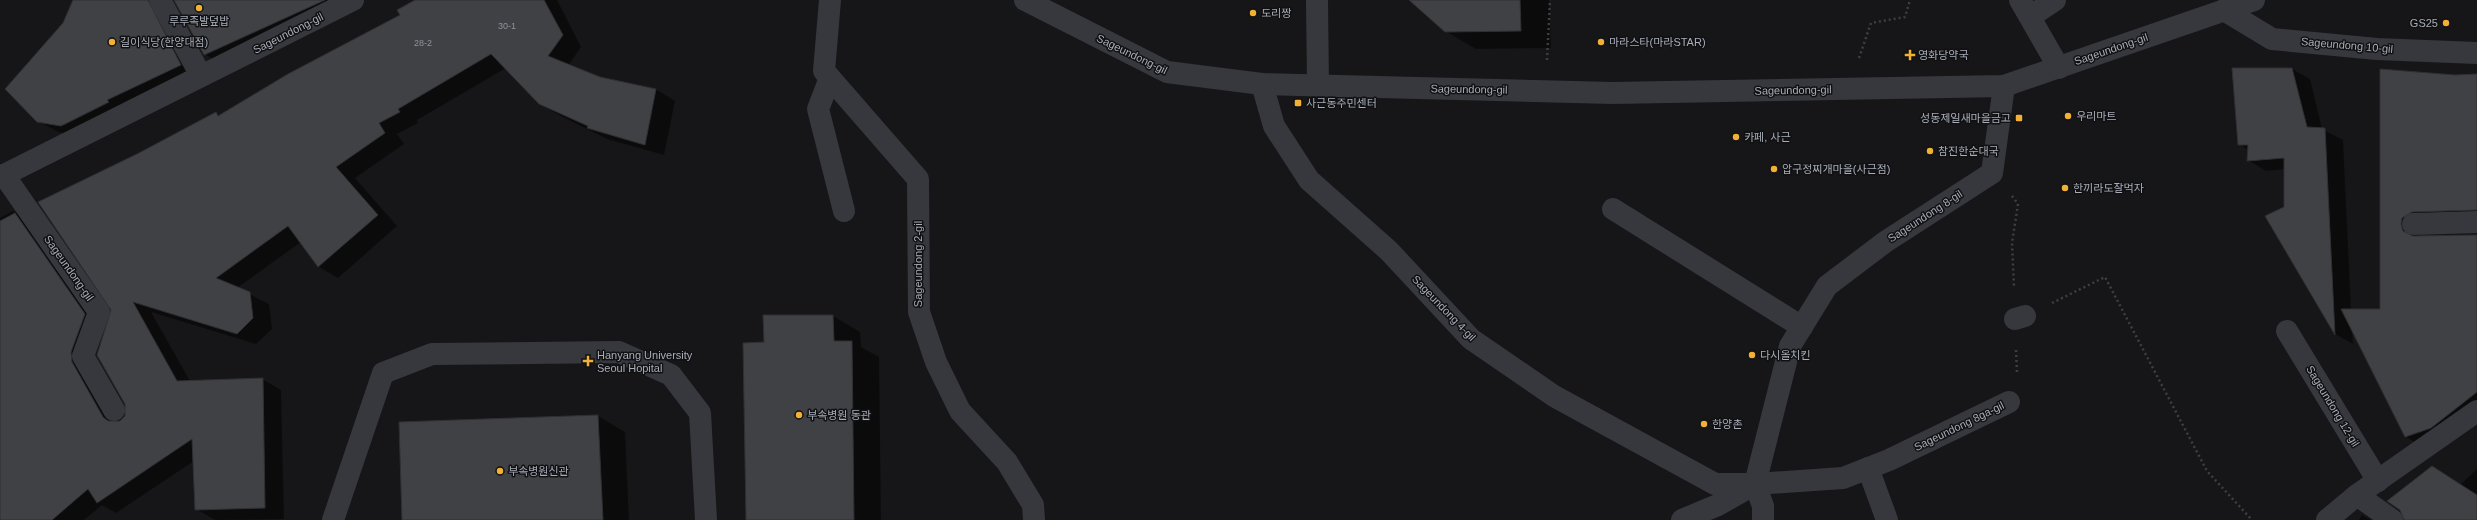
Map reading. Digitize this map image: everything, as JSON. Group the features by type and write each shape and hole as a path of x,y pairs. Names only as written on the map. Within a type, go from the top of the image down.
{"street":[{"path":"160,0 201,76"},
{"name":"Sageundong-gil","path":"114,410 83,356 99,312 2,176 353,0"},
{"name":"Sageundong 2-gil","path":"830,0 824,71 918,178 919,312 936,362 960,411 1007,462 1033,505 1034,520"},
{"name":"Sageundong-gil","path":"1025,0 1167,72 1262,84 1613,93 2004,86 2254,0"},
{"path":"1317,0 1318,85"},
{"path":"2055,0 2025,8 2059,68"},
{"name":"Sageundong 10-gil","path":"2224,10 2272,39 2377,49 2477,53"},
{"path":"830,78 818,110 844,211"},
{"name":"Sageundong 4-gil","path":"1262,84 1274,126 1309,180 1389,251 1471,339 1554,396 1715,484 1755,484"},
{"path":"1992,173 2004,86"},
{"name":"Sageundong 8-gil","path":"1755,484 1790,346 1828,286 1885,242 1992,173"},
{"path":"1613,209 1802,326"},
{"path":"2413,224 2477,222"},
{"name":"Sageundong 12-gil","path":"2287,332 2378,481"},
{"path":"333,520 383,373 432,354 619,352 671,375 700,414 706,520"},
{"name":"Sageundong 8ga-gil","path":"1682,520 1718,505 1755,484 1843,478 1868,468 2009,402"},
{"path":"2327,520 2357,495 2477,412"},
{"path":"1868,468 1887,520"},
{"path":"1755,484 1763,506 1763,520"},
{"path":"2357,495 2392,520"}],"path":[{"path":"1547,61 1550,0"},
{"path":"1849,89 1871,23 1905,17 1910,0"},
{"path":"1539,61 1555,62"},
{"name":"Sageundong 8ga-gil","path":"1992,173 2018,204 2012,243 2020,318 2017,384 2009,402"},
{"path":"2020,318 2105,277 2207,471 2252,520"}],"building":[{"path":"73,0 148,0 181,65 107,100 109,102 61,126 37,122 5,89 63,23"},
{"path":"174,0 325,0 204,55"},
{"path":"415,0 544,0 563,35 548,56 600,77 656,89 645,145 587,128 588,126 539,104 491,54 398,109 400,112 379,123 385,133 336,167 378,215 318,267 288,226 216,278 250,292 253,318 237,334 133,302 177,381 263,378 265,508 195,510 192,439 97,503 88,489 52,520 0,520 0,221 15,213 85,314 71,352 72,362 103,417 108,421 120,421 125,416 125,404 97,355 111,310 38,202 139,153 216,112 218,116 288,74 400,15 397,10"},
{"path":"1409,0 1520,0 1521,31 1445,32"},
{"path":"2232,68 2292,68 2307,127 2325,128 2335,335 2265,216 2284,207 2284,158 2247,161 2248,145 2238,145"},
{"path":"2380,69 2455,75 2477,74 2477,210 2412,212 2402,218 2401,224 2403,231 2413,236 2477,235 2477,392 2431,428 2405,437 2341,309 2380,309"},
{"name":"부속병원 동관","path":"763,315 833,315 834,341 852,341 854,520 746,520 743,343 764,342"},
{"name":"부속병원신관","path":"598,415 603,520 402,520 399,422"},
{"path":"2432,466 2477,495 2477,520 2404,520 2400,510 2387,501"}],"place":[{"name":"루루족발덮밥","path":"199,8"},
{"name":"도리짱","path":"1253,13"},
{"name":"GS25","path":"2446,23"},
{"name":"길이식당(한양대점)","path":"112,42"},
{"name":"마라스타(마라STAR)","path":"1601,42"},
{"name":"영화당약국","path":"1910,55"},
{"name":"사근동주민센터","path":"1298,103"},
{"name":"우리마트","path":"2068,116"},
{"name":"성동제일새마을금고","path":"2019,118"},
{"name":"카페, 사근","path":"1736,137"},
{"name":"참진한순대국","path":"1930,151"},
{"name":"압구정찌개마을(사근점)","path":"1774,169"},
{"name":"한끼라도잘먹자","path":"2065,188"},
{"name":"다시올치킨","path":"1752,355"},
{"name":"Hanyang University Seoul Hopital","path":"588,361"},
{"name":"부속병원 동관","path":"799,415"},
{"name":"한양촌","path":"1704,424"},
{"name":"부속병원신관","path":"500,471"}]}
